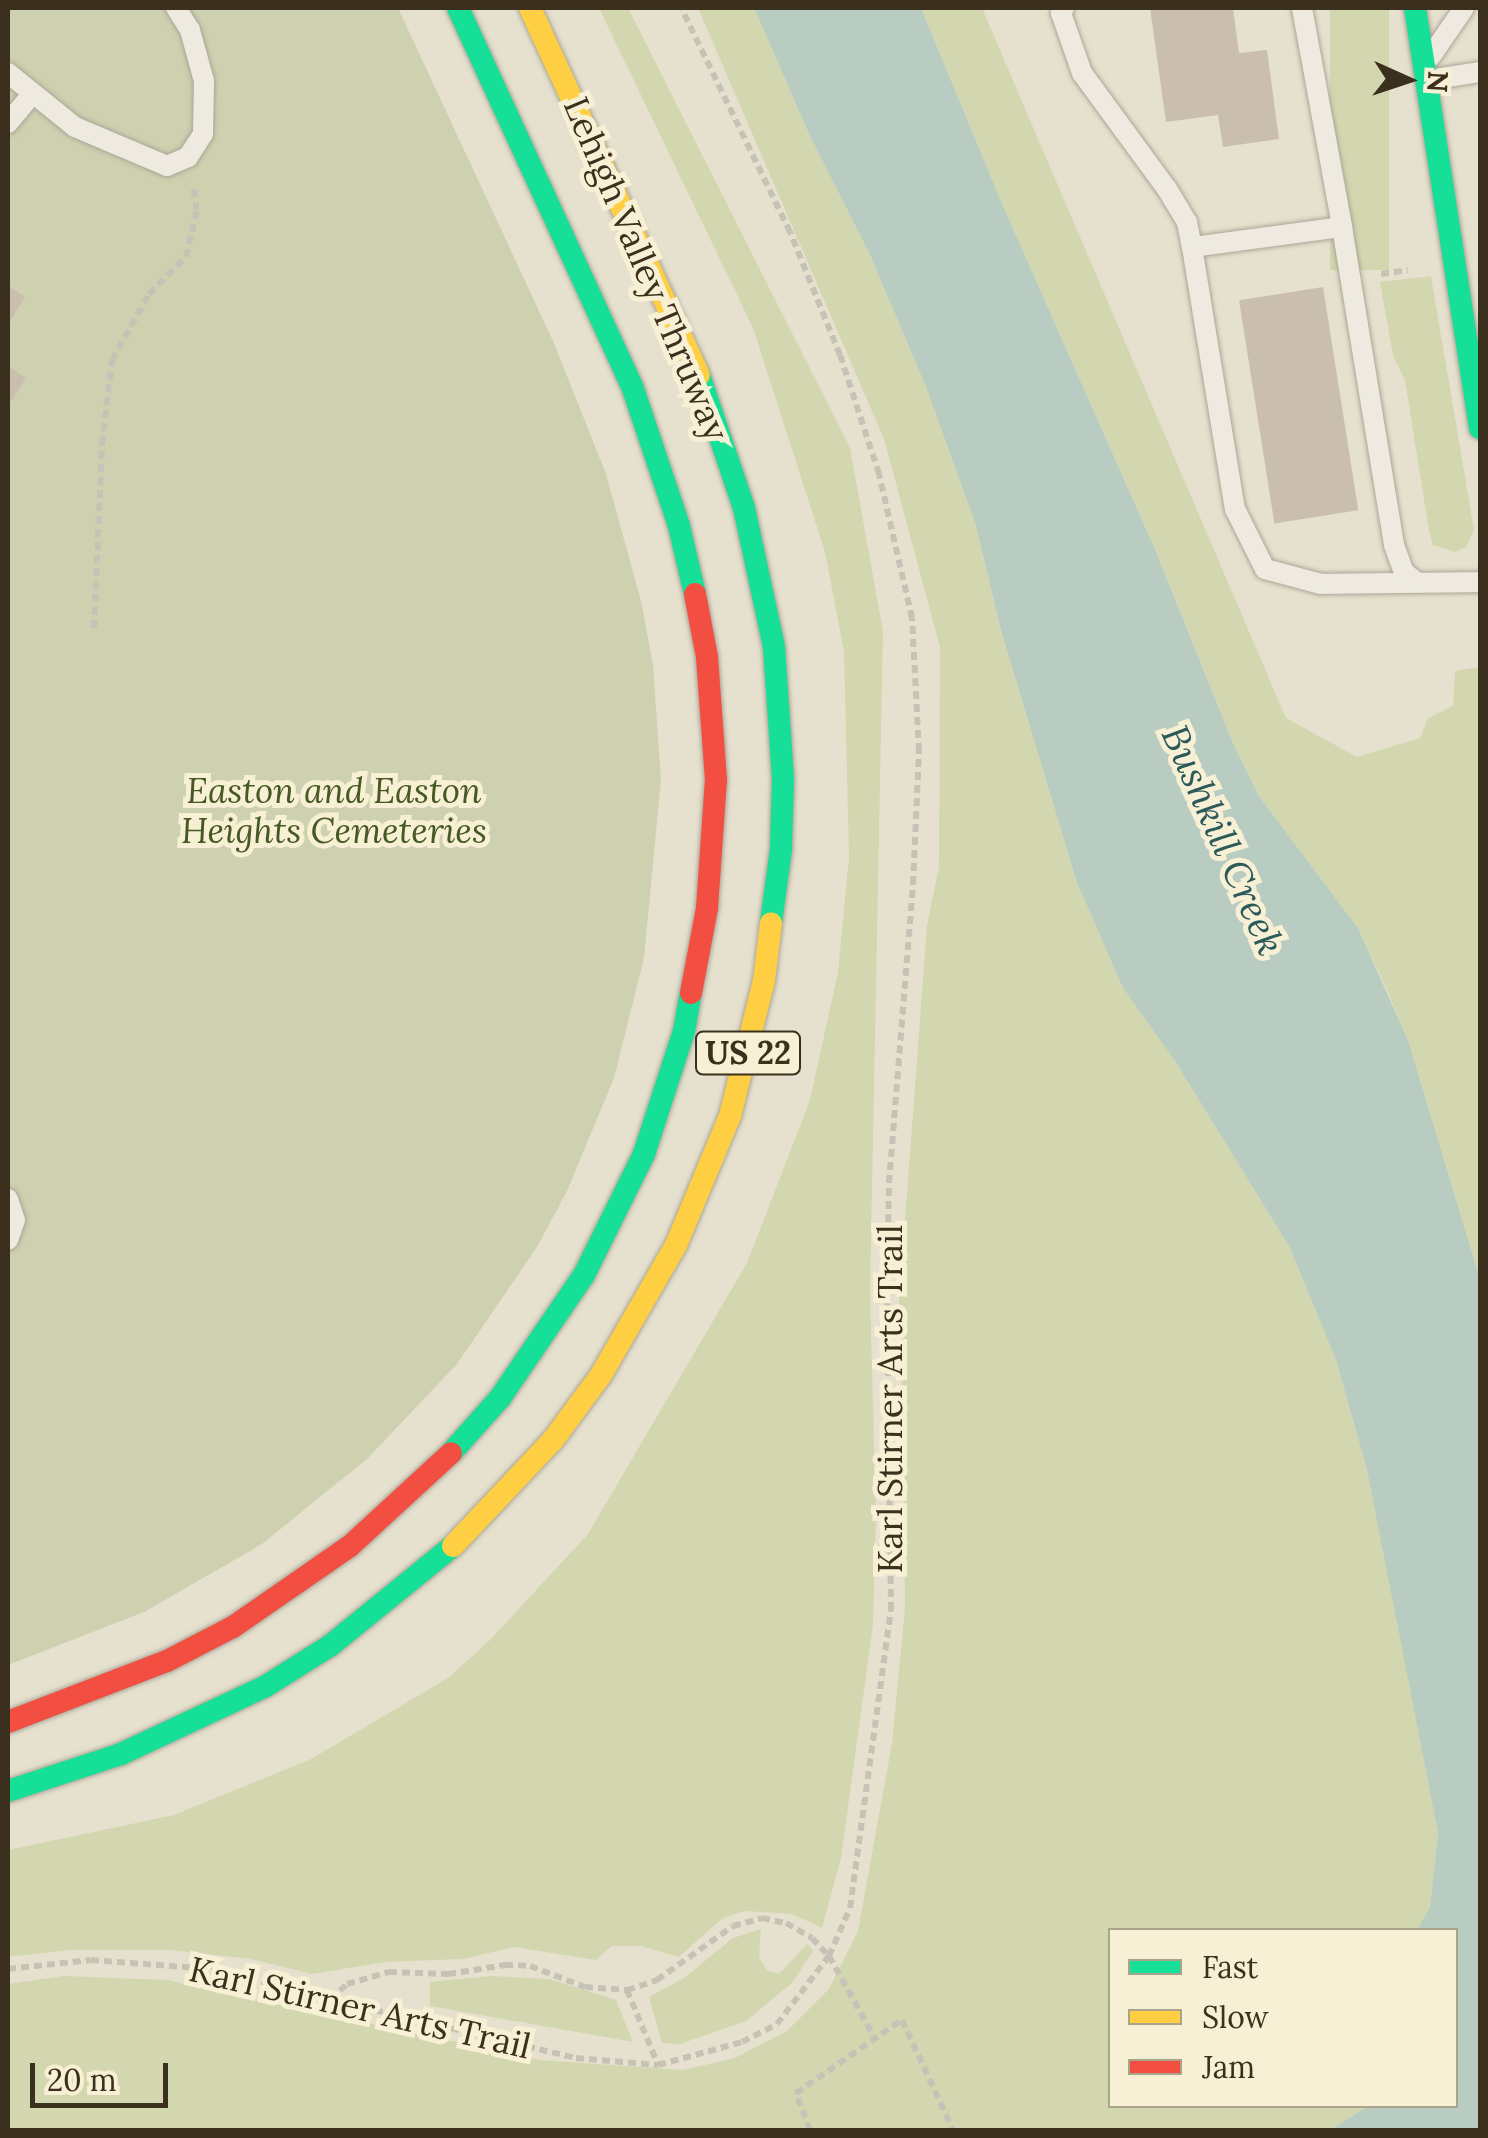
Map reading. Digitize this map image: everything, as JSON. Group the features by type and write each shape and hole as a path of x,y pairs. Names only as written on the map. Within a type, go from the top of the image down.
{"main road":[{"name":"Lehigh Valley Thruway","path":"8,1722 132,1676 233,1627 350,1546 454,1451 511,1383 592,1260 644,1154 684,1031 707,908 716,780 707,657 694,589 679,526 632,386 458,8"},
{"name":"Lehigh Valley Thruway","path":"8,1791 121,1754 266,1686 346,1633 450,1548 528,1469 601,1375 676,1246 730,1116 764,981 779,866 784,780 774,648 744,508 694,361 530,8"},
{"path":"1415,8 1473,324 1480,428"}],"lane":[{"path":"8,74 75,126 167,166 188,157 203,134 204,81 190,30 176,8"},
{"path":"1064,8 1060,13 1082,73 1168,189 1187,222 1235,510 1264,569 1321,584 1480,582"},
{"path":"1302,8 1394,545 1404,572 1414,580"},
{"path":"1426,73 1464,8"},
{"path":"1426,73 1480,72"},
{"path":"8,123 32,96"},
{"path":"1192,247 1342,228"},
{"path":"8,1199 15,1220 8,1240"}],"path":[{"name":"Karl Stirner Arts Trail","path":"8,1969 91,1960 198,1968 576,2058 658,2065 742,2042 777,2024 830,1956 850,1908 892,1610 889,1183 913,884 919,751 912,618 880,474 840,355 790,232 681,8"},
{"path":"94,628 102,444 112,360 149,294 186,257 197,210 188,157"},
{"path":"330,1999 347,1984 388,1972 448,1974 505,1966 530,1966 585,1986 627,1990 658,1980 733,1926 762,1918 786,1923 812,1938 830,1956 874,2038"},
{"path":"627,1990 658,2065"},
{"path":"810,2130 796,2093 902,2020 954,2130"}],"green space":[{"name":"Easton and Easton Heights Cemeteries","path":"8,8 398,8 553,341 606,474 641,601 653,665 661,780 644,958 614,1078 567,1191 537,1247 457,1364 368,1458 262,1544 144,1612 8,1665"},
{"path":"599,8 628,8 850,448 883,631 870,1292 876,1518 873,1625 841,1858 822,1928 792,1914 745,1911 723,1918 679,1957 641,1946 612,1946 596,1960 514,1947 463,1959 386,1962 312,1974 251,1959 169,1950 70,1950 8,1957 8,1850 174,1815 311,1759 448,1678 491,1639 588,1534 747,1263 810,1100 838,972 849,857 844,652 825,552 753,328"},
{"path":"698,8 754,8 809,134 870,255 926,387 975,523 1002,634 1077,883 1123,988 1175,1061 1289,1246 1336,1360 1367,1470 1424,1745 1438,1832 1430,1907 1418,1928 1108,1928 1108,2108 1365,2108 1330,2130 8,2128 8,1984 64,1976 167,1980 540,2060 683,2070 735,2058 787,2031 829,1989 858,1931 892,1743 905,1608 904,1415 898,1315 927,925 939,867 940,647 884,439"},
{"path":"921,8 982,8 1286,718 1357,757 1420,738 1428,718 1453,706 1455,671 1480,667 1480,1279 1408,1040 1386,988 1358,928 1259,796 1233,743 1154,547 1003,206"},
{"path":"1330,8 1389,8 1389,270 1330,270"},
{"path":"1431,276 1474,530 1466,547 1455,552 1433,545 1429,531 1405,380 1393,356 1380,282"},
{"path":"761,1929 759,1957 767,1970 779,1974 807,1944 813,1951 792,1983 746,2021 680,2044 662,2043 649,1997 684,1978 733,1938"},
{"path":"491,1976 549,1979 616,2000 633,2042 430,2006 430,1982"}],"water":[{"name":"Bushkill Creek","path":"754,8 921,8 1003,206 1154,547 1233,743 1259,796 1358,928 1408,1040 1480,1279 1480,2130 1330,2130 1365,2108 1458,2108 1458,1928 1418,1928 1430,1907 1438,1832 1367,1470 1336,1360 1289,1246 1175,1061 1123,988 1077,883 1002,634 975,523 926,387 870,255 809,134"}],"building":[{"path":"1150,8 1233,8 1239,53 1267,50 1279,139 1223,147 1218,115 1166,122"},
{"path":"8,285 25,297 8,325"},
{"path":"1323,287 1358,510 1274,524 1239,300"},
{"path":"8,366 26,378 8,406"}],"traffic: fast":[{"path":"458,8 632,386 679,526 695,594"},
{"path":"1415,8 1480,428"},
{"path":"699,375 744,508 774,647 783,780 781,849 771,923"},
{"path":"451,1453 500,1398 584,1275 644,1154 684,1031 691,993"},
{"path":"8,1791 121,1754 266,1686 331,1645 453,1546"}],"traffic: slow":[{"path":"530,8 699,375"},
{"path":"453,1546 553,1440 601,1375 676,1245 730,1116 764,981 771,923"}],"traffic: jam":[{"path":"691,993 707,908 716,780 707,657 695,594"},
{"path":"8,1722 167,1661 233,1627 350,1546 451,1453"}]}
